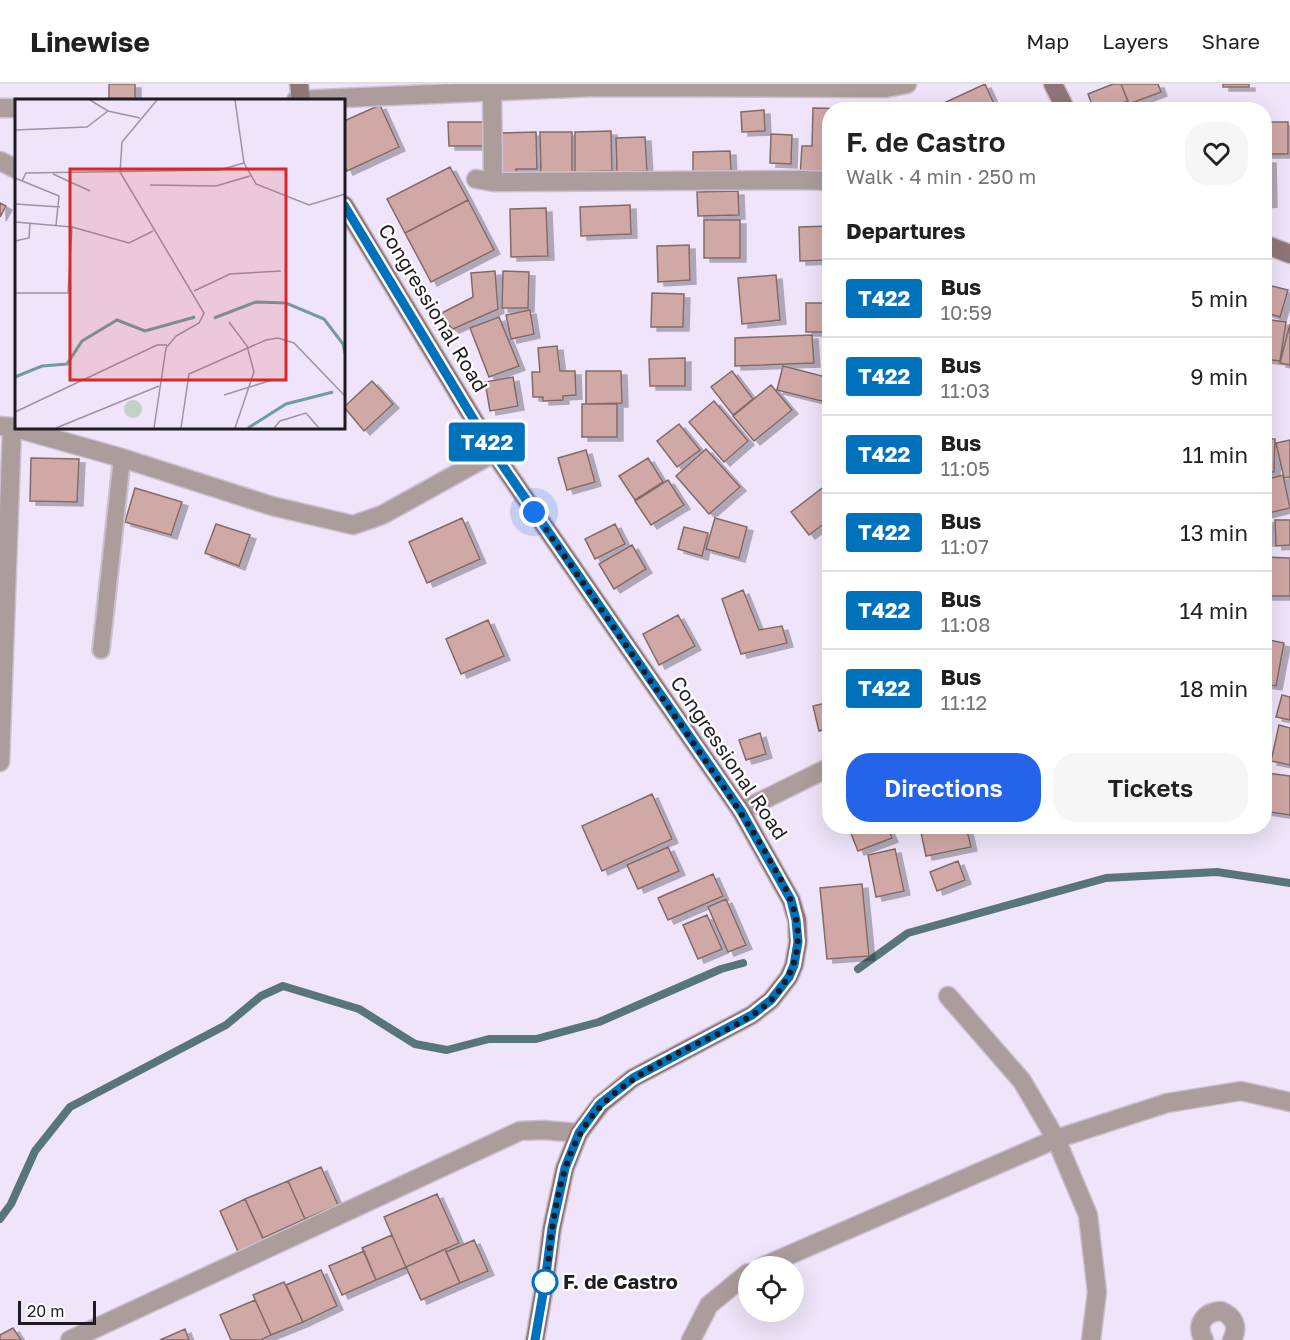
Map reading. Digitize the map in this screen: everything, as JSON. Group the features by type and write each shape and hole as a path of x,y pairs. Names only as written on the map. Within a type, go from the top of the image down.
{"main road":[{"path":"1053,84 1062,102"},
{"name":"Congressional Road","path":"345,208 494,453 741,811 791,900 796,920 798,942 794,965 789,977 771,1000 752,1015 633,1078 600,1104 579,1133 565,1168 552,1228 535,1340"},
{"path":"1272,247 1290,255"}],"street":[{"path":"323,99 594,87 886,88 907,84"},
{"path":"492,92 484,181 822,181"},
{"path":"0,161 15,168"},
{"path":"0,762 6,426"},
{"path":"17,429 122,458 272,506 353,525 382,515 494,453"},
{"path":"741,811 822,771"},
{"path":"948,996 1022,1081 1056,1139 1088,1215 1097,1292 1091,1340"},
{"path":"787,1256 1056,1139 1167,1104 1241,1091 1290,1102"},
{"path":"70,1340 520,1131 579,1133"},
{"path":"691,1340 709,1305 738,1281"},
{"path":"1202,1340 1200,1329 1204,1318 1208,1314 1221,1311 1231,1317 1234,1322 1235,1334 1232,1340"}],"lane":[{"path":"101,650 122,458"}],"building":[{"path":"109,84 135,84 135,99 109,99"},
{"path":"985,84 993,102 946,102"},
{"path":"1113,84 1121,84 1128,101 1091,102 1088,94"},
{"path":"1121,84 1158,84 1161,92 1128,102"},
{"path":"1223,84 1249,84 1249,87 1223,87"},
{"path":"380,105 399,147 347,171 345,166 345,121"},
{"path":"813,108 822,108 822,178 800,177 802,146 812,146"},
{"path":"764,110 765,131 742,132 741,112"},
{"path":"448,122 488,122 488,146 449,146"},
{"path":"1272,122 1288,122 1288,154 1272,154"},
{"path":"611,131 612,171 575,172 575,132"},
{"path":"536,132 537,169 516,169 516,178 498,178 497,133"},
{"path":"540,132 572,132 572,174 541,174"},
{"path":"771,134 792,135 791,164 770,163"},
{"path":"645,137 647,171 617,172 616,138"},
{"path":"730,151 731,171 693,172 693,152"},
{"path":"450,167 468,200 405,233 387,199"},
{"path":"738,191 739,215 698,216 697,192"},
{"path":"468,200 494,250 431,282 405,233"},
{"path":"0,203 6,206 0,217"},
{"path":"630,205 631,234 581,236 580,207"},
{"path":"546,208 548,256 511,257 510,209"},
{"path":"704,220 740,220 740,258 704,258"},
{"path":"822,226 822,260 800,261 799,227"},
{"path":"689,245 690,280 658,282 657,246"},
{"path":"495,271 498,309 453,329 438,315 473,297 471,273"},
{"path":"503,271 529,272 528,308 502,308"},
{"path":"776,275 780,320 742,324 738,278"},
{"path":"1272,286 1288,290 1280,317 1272,314"},
{"path":"652,293 684,294 683,327 651,327"},
{"path":"806,303 822,303 822,332 806,332"},
{"path":"530,310 534,334 511,339 506,315"},
{"path":"499,317 519,366 489,377 470,328"},
{"path":"1272,320 1286,322 1280,361 1272,360"},
{"path":"1290,324 1290,365 1280,363"},
{"path":"812,335 814,363 735,366 735,338"},
{"path":"557,346 560,371 575,371 576,395 563,396 563,400 543,401 543,397 533,397 532,372 540,372 538,348"},
{"path":"685,358 685,386 650,386 649,359"},
{"path":"783,366 822,376 822,401 777,390"},
{"path":"586,371 621,371 622,403 586,404"},
{"path":"732,371 753,399 733,415 711,387"},
{"path":"513,377 518,406 490,411 485,382"},
{"path":"372,381 393,404 364,431 345,406"},
{"path":"771,385 792,410 754,441 733,416"},
{"path":"714,401 748,441 724,462 689,422"},
{"path":"582,404 617,404 617,437 582,437"},
{"path":"679,424 700,450 677,467 657,441"},
{"path":"1272,439 1275,439 1274,472 1272,472"},
{"path":"1290,440 1290,477 1284,478 1276,443"},
{"path":"706,449 740,487 709,514 676,476"},
{"path":"586,450 595,482 567,490 558,458"},
{"path":"31,458 79,459 77,502 30,501"},
{"path":"648,458 663,482 635,500 619,476"},
{"path":"1283,475 1290,508 1272,512 1272,478"},
{"path":"668,480 684,505 651,525 635,501"},
{"path":"135,488 182,502 171,535 125,522"},
{"path":"822,488 822,525 809,535 791,512"},
{"path":"462,518 480,559 427,583 409,542"},
{"path":"715,518 747,527 739,558 706,549"},
{"path":"1275,520 1290,520 1290,545 1276,546"},
{"path":"216,524 250,535 239,566 205,553"},
{"path":"615,524 625,544 595,559 585,539"},
{"path":"684,527 708,533 702,556 678,549"},
{"path":"632,545 646,569 614,589 599,564"},
{"path":"1272,557 1290,558 1290,596 1272,596"},
{"path":"743,590 759,630 782,626 787,643 741,654 722,599"},
{"path":"678,615 695,646 659,665 643,634"},
{"path":"488,620 504,656 461,674 446,639"},
{"path":"1272,641 1284,643 1276,686 1272,685"},
{"path":"1282,695 1290,697 1290,720 1276,717"},
{"path":"822,704 822,730 819,731 813,706"},
{"path":"1279,725 1290,728 1290,765 1272,761"},
{"path":"760,733 766,754 746,760 739,740"},
{"path":"1272,774 1290,776 1290,815 1272,812"},
{"path":"652,794 672,839 602,871 582,826"},
{"path":"851,834 890,834 892,838 858,851"},
{"path":"921,834 968,834 971,847 926,856"},
{"path":"668,847 679,871 638,889 627,865"},
{"path":"895,849 904,891 876,897 868,855"},
{"path":"958,861 965,880 937,891 930,872"},
{"path":"713,874 723,896 668,920 658,898"},
{"path":"862,884 869,956 827,959 820,888"},
{"path":"726,899 746,945 728,952 708,907"},
{"path":"707,915 722,949 698,959 683,925"},
{"path":"321,1167 338,1205 305,1219 288,1181"},
{"path":"288,1181 305,1219 263,1238 245,1199"},
{"path":"437,1194 459,1243 406,1267 384,1217"},
{"path":"245,1199 266,1245 240,1256 220,1211"},
{"path":"392,1235 406,1267 376,1280 362,1248"},
{"path":"474,1240 488,1271 460,1283 446,1252"},
{"path":"445,1249 460,1283 421,1300 406,1267"},
{"path":"364,1251 376,1280 342,1295 329,1266"},
{"path":"321,1270 337,1306 303,1322 286,1285"},
{"path":"284,1282 303,1322 271,1335 253,1295"},
{"path":"255,1300 271,1335 261,1340 231,1340 220,1315"},
{"path":"13,1328 21,1340 0,1340 0,1335"},
{"path":"185,1329 189,1340 160,1340"}],"waterway":[{"path":"858,969 908,933 1106,878 1217,872 1290,883"},
{"path":"0,1219 11,1204 35,1151 70,1107 226,1025 261,996 283,986 359,1009 415,1044 447,1050 489,1039 536,1039 599,1022 721,969 743,963"}],"bus line":[{"name":"T422","path":"345,207 494,453 741,811 791,900 796,920 798,942 794,965 789,977 771,1000 752,1015 633,1078 600,1104 579,1133 565,1168 552,1228 535,1340"}],"place":[{"name":"F. de Castro","path":"545,1282"}],"route":[{"path":"534,512 741,811 791,900 798,942 794,965 789,977 771,1000 752,1015 633,1078 600,1104 588,1119 579,1133 565,1168 552,1228 545,1282"}]}
